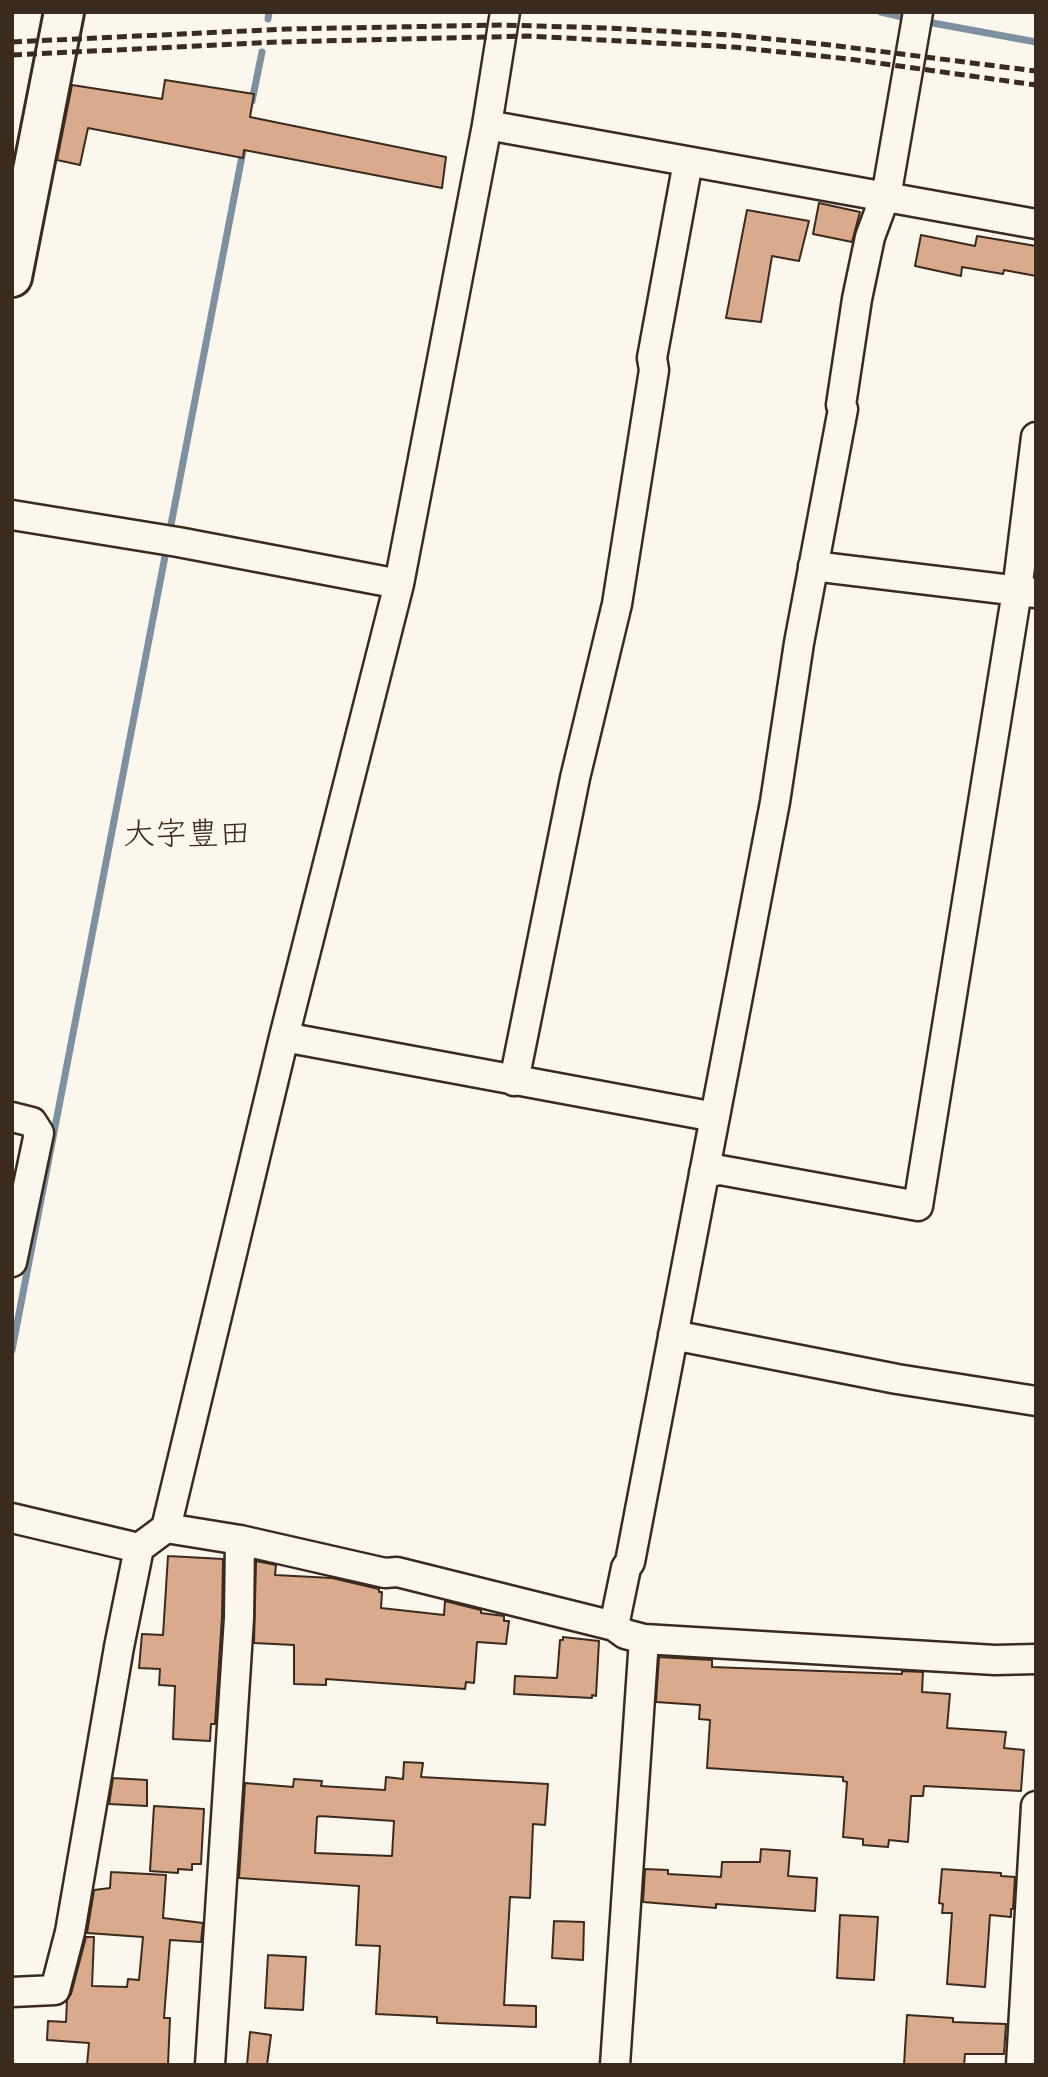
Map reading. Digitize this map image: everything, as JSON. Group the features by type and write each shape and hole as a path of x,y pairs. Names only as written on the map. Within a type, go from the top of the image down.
{"street":[{"path":"12,277 64,12"},
{"path":"12,1992 55,1990 70,1932 118,1647 139,1548 166,1528 284,1037 399,584 487,125 505,12"},
{"path":"614,1626 626,1568 630,1562 775,802 813,566 843,408 841,405 857,299 870,237 880,210 916,22"},
{"path":"487,125 1036,223"},
{"path":"514,1081 575,778 617,604 654,370 652,358 688,162"},
{"path":"704,1173 720,1170 918,1206 1026,592 1036,437"},
{"path":"12,515 399,584"},
{"path":"813,566 1026,592"},
{"path":"284,1037 715,1117"},
{"path":"12,1116 32,1122 39,1133 12,1262"},
{"path":"673,1335 897,1379 1036,1401"},
{"path":"12,1518 139,1548"},
{"path":"166,1528 240,1540 385,1573 397,1572 614,1626 625,1634 644,1639 995,1660 1036,1658"},
{"path":"210,2065 238,1631 240,1540"},
{"path":"615,2065 644,1639"},
{"path":"1021,2065 1036,1806"}],"building":[{"path":"165,80 254,94 250,117 446,157 442,188 244,150 243,158 88,128 80,165 57,160 72,85 162,99"},
{"path":"819,203 860,212 852,242 813,234"},
{"path":"747,210 809,221 799,261 772,256 761,322 726,318"},
{"path":"921,235 975,246 977,236 1036,246 1036,276 962,267 961,276 915,266"},
{"path":"168,1556 223,1559 215,1724 211,1724 210,1741 173,1739 175,1686 159,1685 160,1669 139,1668 142,1634 163,1635"},
{"path":"256,1561 276,1565 275,1575 332,1578 379,1589 379,1592 382,1592 381,1608 444,1615 445,1601 481,1610 481,1613 504,1616 504,1621 509,1621 506,1644 477,1642 474,1683 466,1682 465,1689 326,1679 326,1685 294,1684 294,1645 254,1643"},
{"path":"563,1637 599,1641 596,1696 514,1694 515,1676 557,1678 560,1640 563,1640"},
{"path":"659,1657 712,1660 712,1667 902,1674 902,1671 923,1672 922,1692 950,1694 947,1728 1006,1732 1004,1748 1024,1750 1021,1791 924,1786 923,1796 911,1796 908,1842 889,1840 888,1847 863,1845 863,1839 843,1837 847,1782 843,1781 843,1777 707,1768 710,1720 699,1719 700,1705 656,1702"},
{"path":"404,1762 423,1763 421,1777 548,1784 545,1825 533,1824 530,1898 510,1897 504,2005 536,2006 536,2027 437,2023 437,2017 376,2014 380,1946 356,1945 359,1886 239,1878 245,1783 293,1787 294,1779 322,1781 321,1786 385,1790 386,1777 403,1779","holes":["317,1817 394,1821 392,1856 315,1853"]},
{"path":"113,1778 147,1780 147,1806 109,1804"},
{"path":"154,1806 204,1809 201,1864 192,1864 192,1870 178,1869 178,1873 150,1871"},
{"path":"761,1849 790,1851 788,1876 817,1878 815,1911 716,1904 716,1908 643,1902 645,1869 668,1870 668,1874 721,1877 722,1862 760,1862"},
{"path":"942,1869 1001,1873 1001,1876 1015,1877 1011,1917 990,1915 985,1987 947,1984 952,1913 942,1913 943,1904 939,1903"},
{"path":"111,1872 166,1875 163,1918 203,1923 201,1942 170,1940 164,2018 170,2018 168,2065 87,2065 89,2043 47,2040 48,2021 66,2022 67,2000 86,1937 94,1937 92,1986 127,1987 128,1979 139,1980 143,1937 87,1933 94,1890 110,1888"},
{"path":"840,1915 878,1917 874,1980 837,1978"},
{"path":"554,1921 584,1922 583,1960 552,1958"},
{"path":"268,1955 306,1957 303,2010 265,2008"},
{"path":"907,2015 953,2018 953,2022 1006,2024 1004,2054 965,2054 964,2065 904,2065"},
{"path":"250,2032 271,2035 267,2065 247,2065"}],"waterway":[{"path":"268,19 269,12"},
{"path":"881,12 911,19"},
{"path":"922,21 1036,42"},
{"path":"252,101 262,52"},
{"path":"169,535 243,151"},
{"path":"12,1350 167,546"}],"railway":[{"path":"12,42 287,29 502,25 608,28 731,35 1036,71"},
{"path":"12,55 279,42 528,36 733,47 849,59 1036,85"}],"district":[{"name":"大字豊田","path":"187,837"}]}
